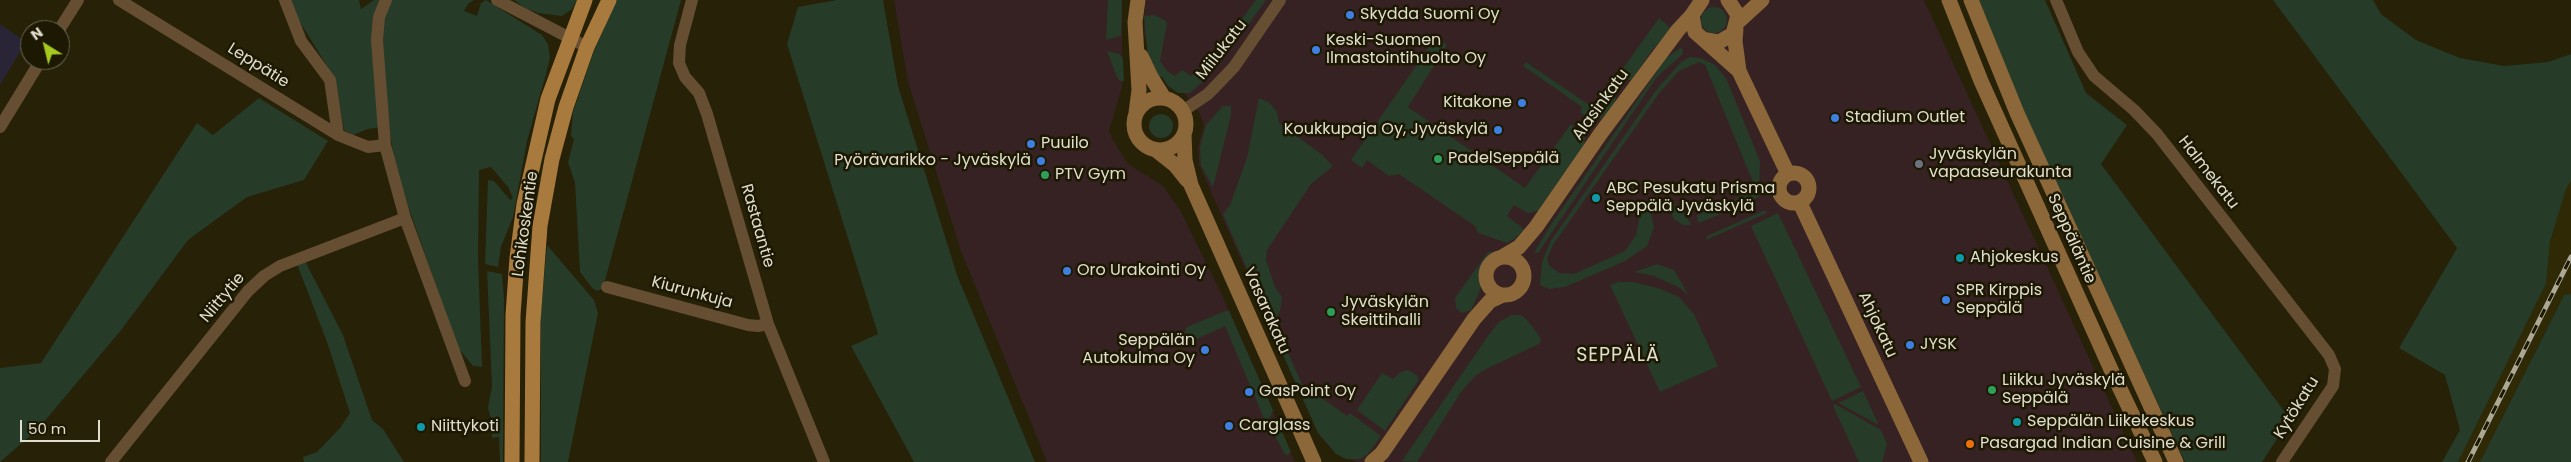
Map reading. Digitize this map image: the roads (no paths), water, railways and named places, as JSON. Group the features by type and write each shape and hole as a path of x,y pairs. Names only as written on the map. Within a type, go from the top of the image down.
{"main road":[{"name":"Lohikoskentie","path":"512,462 513,315 517,258 524,204 548,99 569,38 585,0"},
{"name":"Lohikoskentie","path":"532,462 533,322 540,226 559,133 587,47 609,0"}],"street":[{"path":"65,20 78,0"},
{"name":"Leppätie","path":"119,0 338,135 368,147 384,145"},
{"path":"284,0 301,41 330,80 338,135"},
{"path":"386,0 379,17 377,40 384,145 405,218 465,381"},
{"path":"497,0 587,47"},
{"name":"Rastaantie","path":"692,0 680,45 679,63 685,77 699,93 708,114 768,324 824,462"},
{"path":"1136,114 1144,103 1152,99 1164,98 1177,104 1183,111 1186,122 1184,134 1169,149 1156,150 1149,148 1138,139 1134,127 1139,90 1136,22 1138,0"},
{"name":"Miilukatu","path":"1183,111 1208,94 1234,67 1280,0"},
{"path":"1728,0 1736,10 1735,41 1738,71 1788,174"},
{"path":"1737,25 1762,0"},
{"name":"Seppäläntie","path":"1949,0 1981,81 2113,374 2156,462"},
{"name":"Seppäläntie","path":"1971,0 2016,113 2176,462"},
{"name":"Halmekatu","path":"2056,0 2078,52 2094,76 2134,110 2157,134 2329,355 2335,369"},
{"path":"1696,6 1693,26 1701,38 1738,71"},
{"name":"Alasinkatu","path":"1502,257 1519,247 1536,227 1600,133 1696,6"},
{"name":"Alasinkatu","path":"1661,54 1677,43 1701,38 1714,42 1725,40 1737,25"},
{"path":"1137,47 1151,77 1164,98"},
{"path":"0,127 35,70"},
{"name":"Vasarakatu","path":"1184,134 1185,160 1191,185 1312,457 1324,462"},
{"name":"Vasarakatu","path":"1156,150 1175,165 1191,185"},
{"path":"1796,173 1808,181 1810,190 1807,198 1800,203 1791,204 1780,195 1780,181 1788,174 1796,173"},
{"name":"Ahjokatu","path":"1800,203 1921,462"},
{"name":"Niittytie","path":"112,462 248,291 264,276 280,266 405,218"},
{"name":"Alasinkatu","path":"1523,272 1536,227"},
{"path":"1378,459 1474,319 1490,301 1519,288 1523,272 1516,260 1502,257 1489,264 1483,295 1474,319"},
{"path":"1486,279 1492,290 1503,295"},
{"name":"Kiurunkuja","path":"607,287 748,325 768,324"},
{"name":"Kytökatu","path":"2282,462 2333,386 2335,369"}],"railway":[{"path":"2468,462 2571,257"}],"place":[{"name":"Skydda Suomi Oy","path":"1350,15"},
{"name":"Keski-Suomen Ilmastointihuolto Oy","path":"1316,50"},
{"name":"Kitakone","path":"1522,103"},
{"name":"Stadium Outlet","path":"1835,118"},
{"name":"Koukkupaja Oy, Jyväskylä","path":"1498,130"},
{"name":"Puuilo","path":"1031,144"},
{"name":"PadelSeppälä","path":"1438,159"},
{"name":"Pyörävarikko - Jyväskylä","path":"1041,161"},
{"name":"Jyväskylän vapaaseurakunta","path":"1919,164"},
{"name":"PTV Gym","path":"1045,175"},
{"name":"ABC Pesukatu Prisma Seppälä Jyväskylä","path":"1596,198"},
{"name":"Ahjokeskus","path":"1960,258"},
{"name":"Oro Urakointi Oy","path":"1067,271"},
{"name":"SPR Kirppis Seppälä","path":"1946,300"},
{"name":"Jyväskylän Skeittihalli","path":"1331,312"},
{"name":"JYSK","path":"1910,345"},
{"name":"Seppälän Autokulma Oy","path":"1205,350"},
{"name":"Liikku Jyväskylä Seppälä","path":"1992,390"},
{"name":"GasPoint Oy","path":"1249,392"},
{"name":"Seppälän Liikekeskus","path":"2017,422"},
{"name":"Carglass","path":"1229,426"},
{"name":"Niittykoti","path":"421,427"},
{"name":"Pasargad Indian Cuisine & Grill","path":"1970,444"}],"district":[{"name":"SEPPÄLÄ","path":"1618,356"}]}
